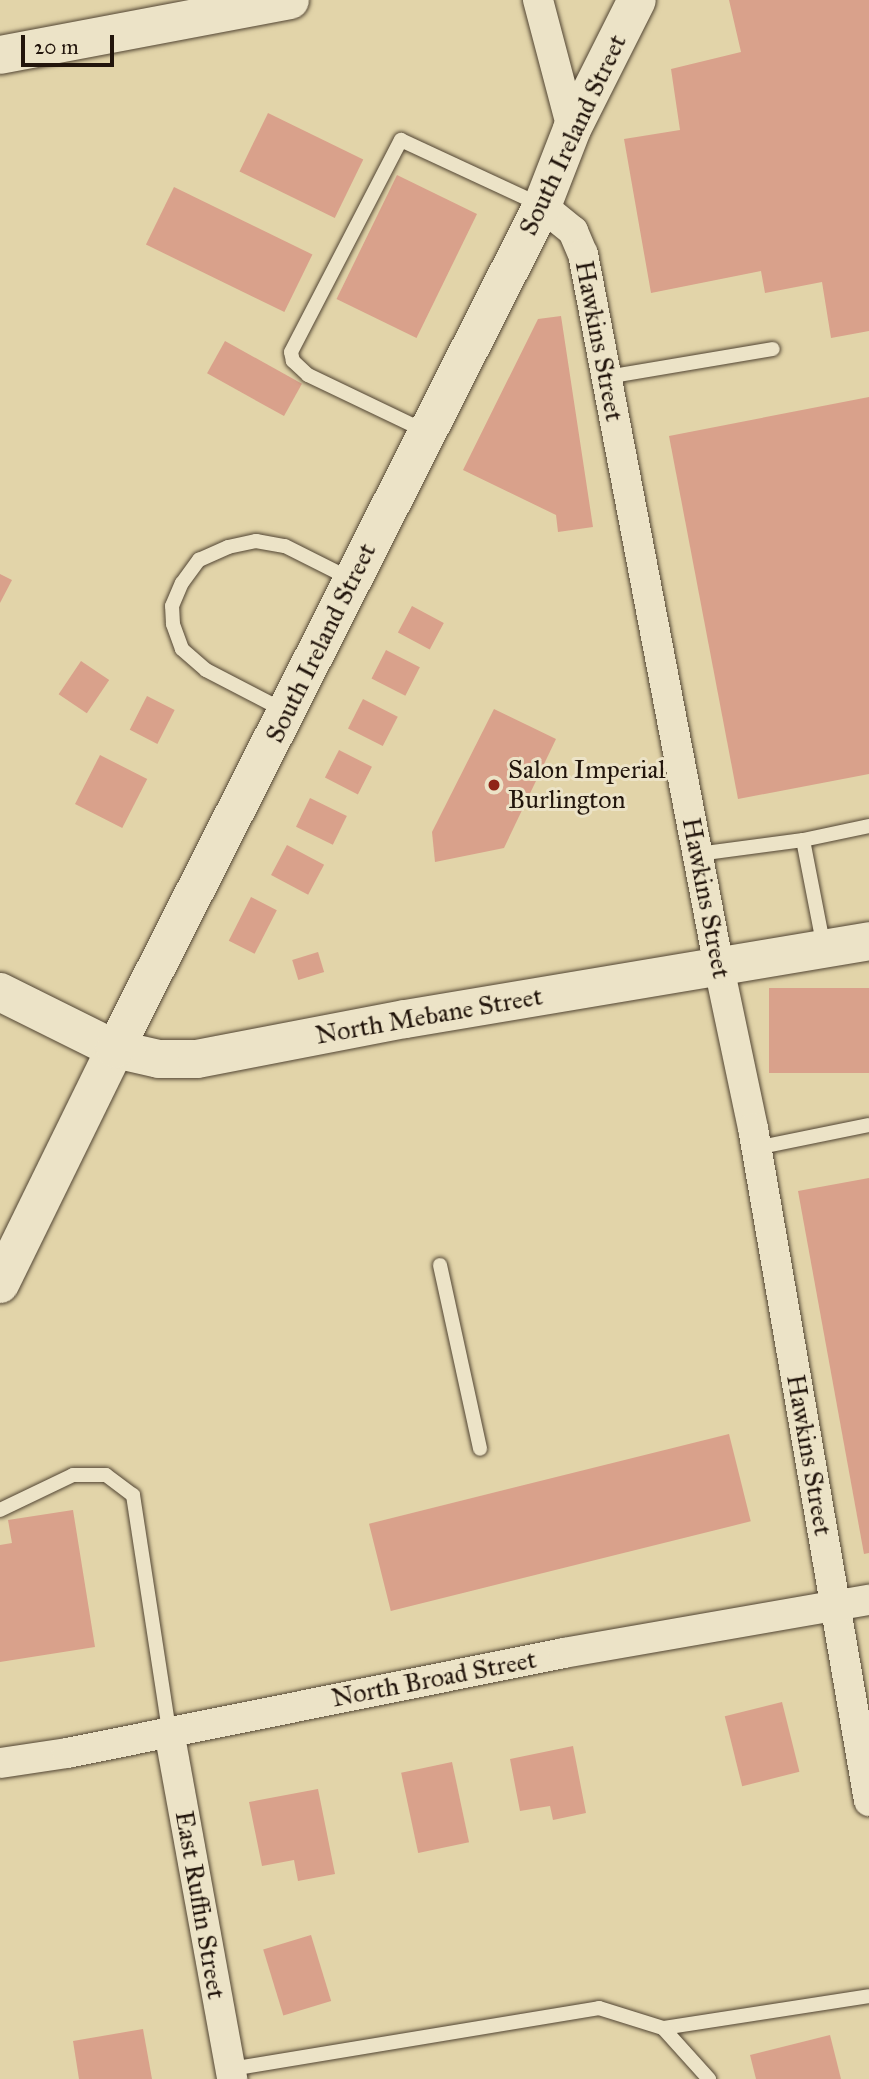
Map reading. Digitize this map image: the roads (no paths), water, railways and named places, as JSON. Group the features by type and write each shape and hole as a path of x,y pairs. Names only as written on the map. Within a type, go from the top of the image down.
{"street":[{"path":"0,55 290,0"},
{"path":"538,0 572,129"},
{"name":"South Ireland Street","path":"0,1283 115,1049 542,206 572,129 637,0"},
{"name":"Hawkins Street","path":"542,206 573,231 583,254 756,1148 869,1801"},
{"name":"North Mebane Street","path":"0,992 115,1049 159,1059 197,1059 405,1019 869,941"},
{"name":"North Broad Street","path":"0,1763 66,1753 564,1653 869,1600"},
{"name":"East Ruffin Street","path":"169,1731 232,2074"}],"lane":[{"path":"426,432 308,375 293,361 291,352 401,140 542,206"},
{"path":"607,377 773,349"},
{"path":"288,712 206,670 182,649 173,624 172,606 181,583 199,560 228,547 256,541 285,546 352,580"},
{"path":"698,855 803,840 869,826"},
{"path":"803,840 824,949"},
{"path":"756,1148 869,1125"},
{"path":"440,1265 481,1449"},
{"path":"0,1510 73,1475 106,1475 133,1495 169,1731"},
{"path":"232,2074 598,2008 663,2028 869,1996"},
{"path":"663,2028 709,2079"}],"place":[{"name":"Salon Imperial Burlington","path":"494,785"}]}
